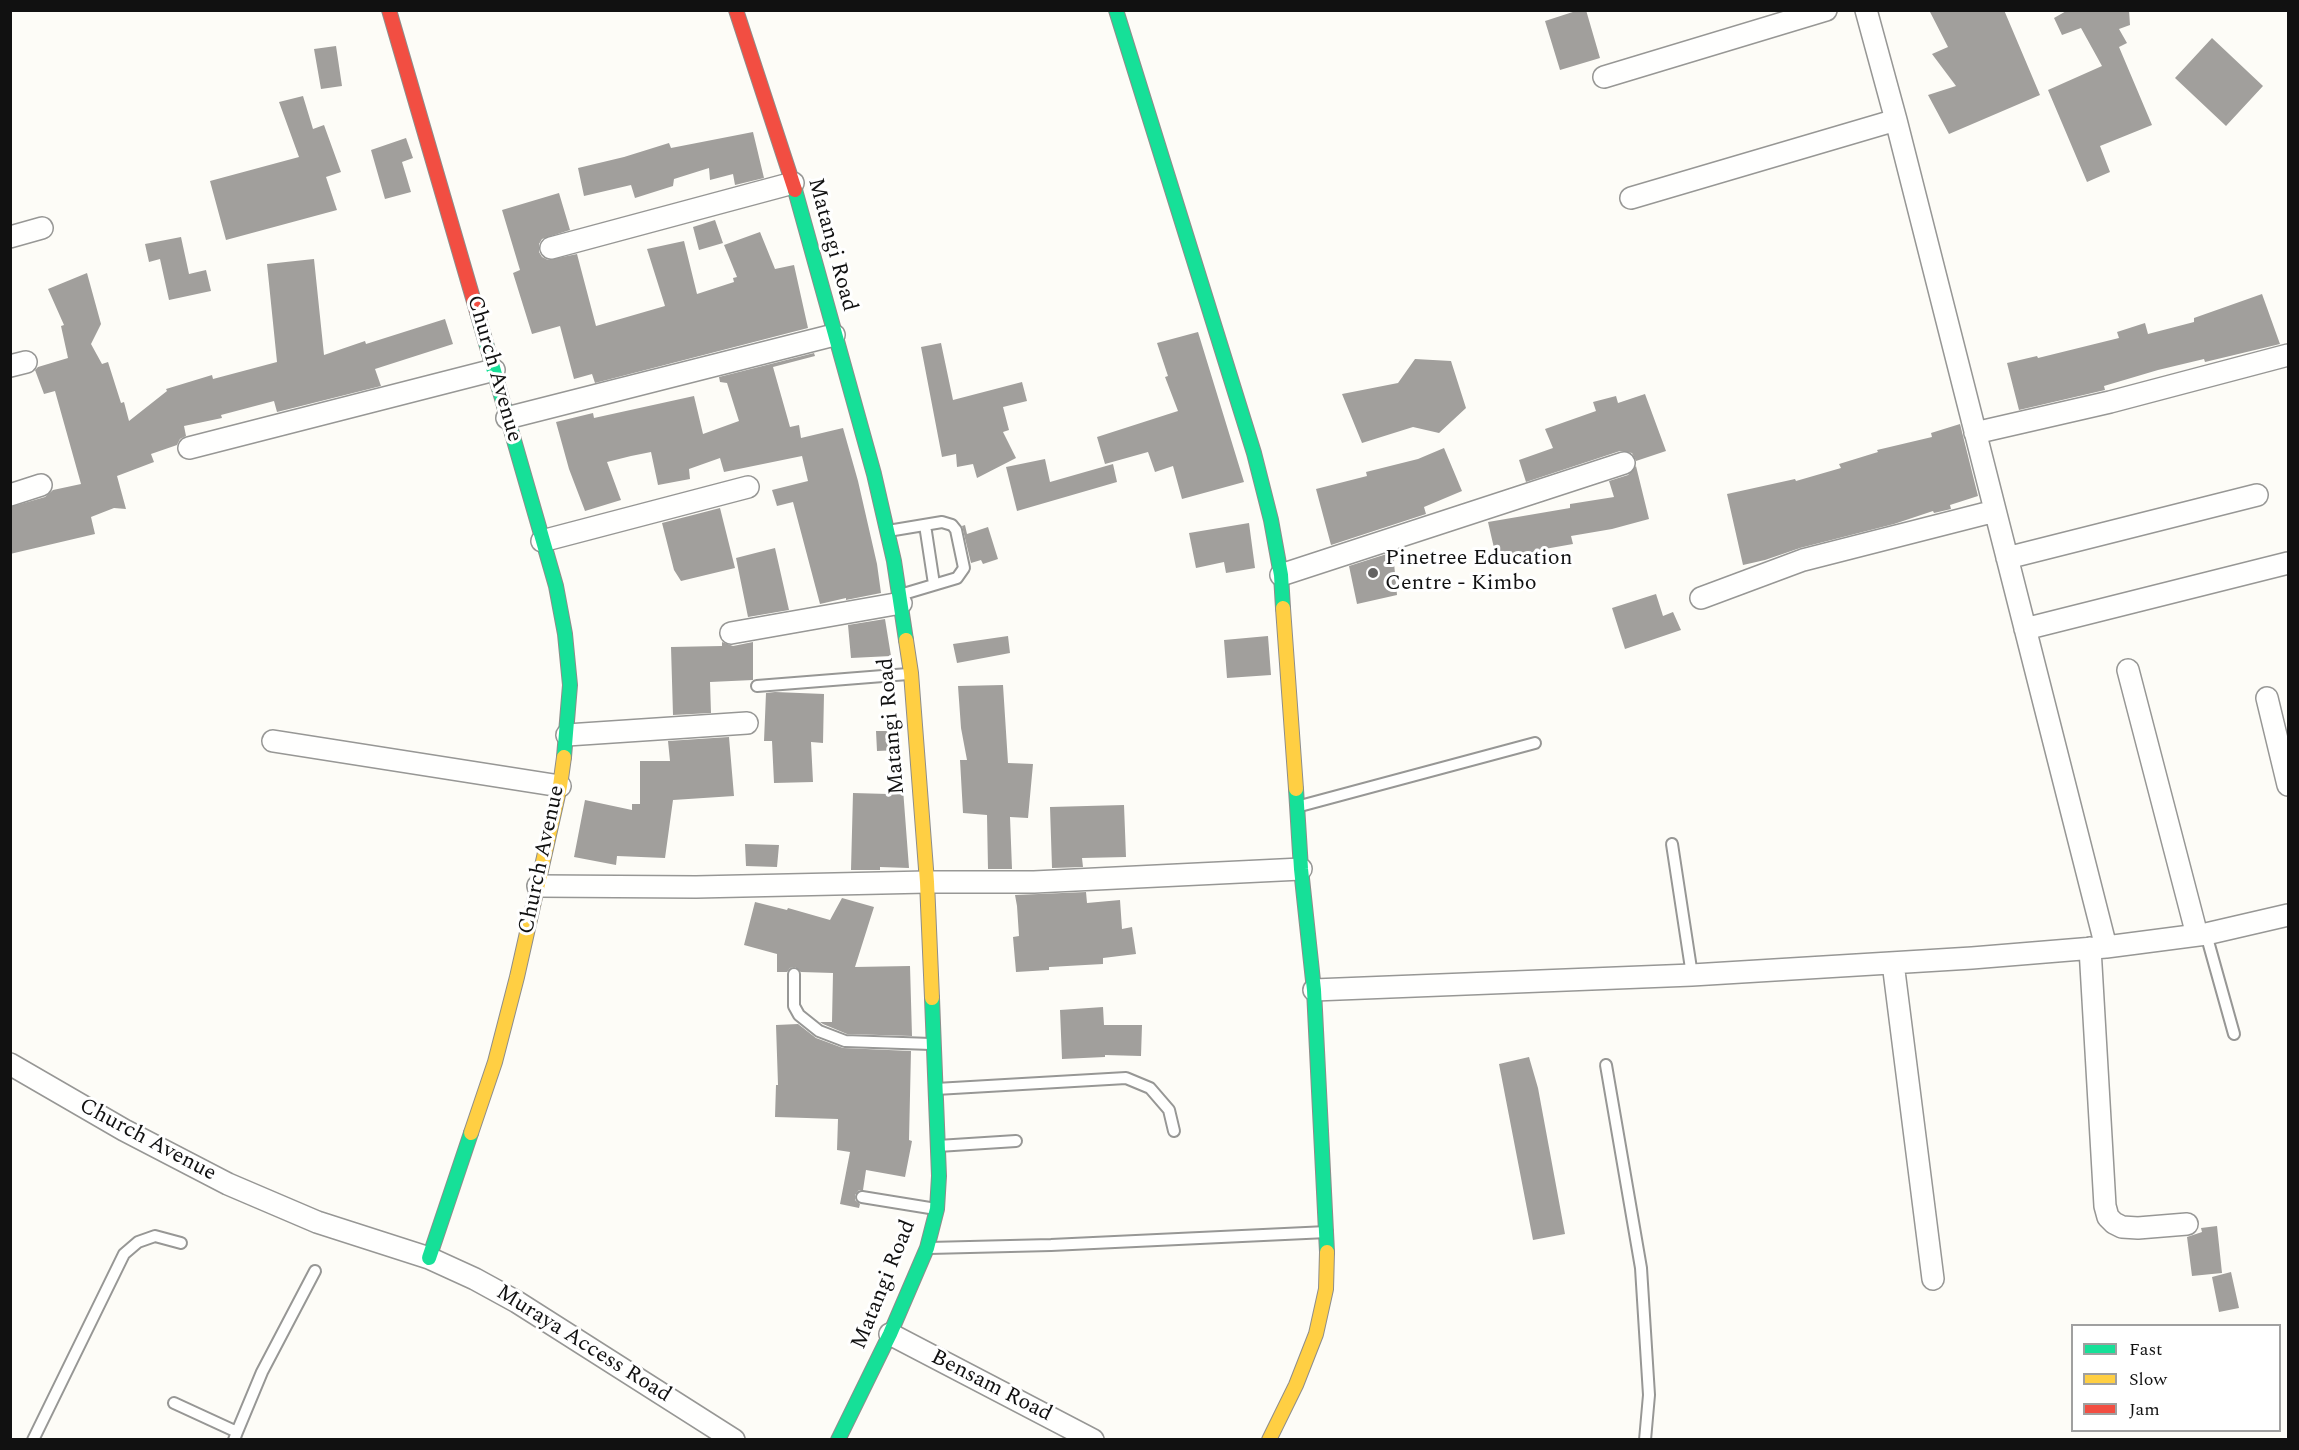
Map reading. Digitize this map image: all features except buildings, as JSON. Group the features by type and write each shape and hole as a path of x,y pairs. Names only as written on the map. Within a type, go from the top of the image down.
{"street":[{"name":"Church Avenue","path":"10,1064 124,1130 228,1184 317,1222 429,1258 495,1062 517,977 560,786 567,735 570,685 565,634 556,586 389,10"},
{"name":"Matangi Road","path":"736,10 794,183 874,474 887,531 911,673 927,882 939,1176 937,1209 927,1248 890,1334 838,1440"},
{"path":"1116,10 1254,453 1271,520 1281,575 1301,869 1314,990 1327,1232 1326,1289 1316,1334 1296,1385 1269,1440"},
{"path":"1604,77 1826,10"},
{"path":"1866,10 2025,629 2098,947 2105,1206 2108,1217 2122,1227 2187,1224"},
{"path":"1631,198 1896,120"},
{"path":"551,248 794,183"},
{"path":"10,237 42,228"},
{"path":"507,418 834,335"},
{"path":"1975,433 2110,402 2289,355"},
{"path":"189,447 494,370"},
{"path":"1281,575 1624,463"},
{"path":"10,495 41,486"},
{"path":"542,541 748,487"},
{"path":"2007,558 2257,495"},
{"path":"1701,598 1803,560 1995,511"},
{"path":"2025,629 2289,563"},
{"path":"731,633 900,599"},
{"path":"2128,670 2201,934"},
{"path":"2267,699 2289,785"},
{"path":"567,735 747,723"},
{"path":"273,741 560,786"},
{"path":"538,886 696,888 927,882 1034,882 1301,869"},
{"path":"1314,990 1692,975 1893,963 2098,947 2201,934 2289,915"},
{"path":"1893,963 1932,1278"},
{"name":"Muraya Access Road","path":"429,1258 517,1302 734,1440"},
{"name":"Bensam Road","path":"890,1334 1093,1440"}],"lane":[{"path":"887,531 942,522 952,525 956,530 964,568 957,578 934,584 900,599"},
{"path":"925,525 934,584"},
{"path":"757,686 911,673"},
{"path":"1297,807 1535,743"},
{"path":"1672,844 1692,975"},
{"path":"2201,934 2234,1034"},
{"path":"794,974 794,1006 799,1015 819,1031 846,1041 934,1044"},
{"path":"1606,1065 1641,1268 1650,1395 1645,1440"},
{"path":"936,1089 1126,1078 1150,1088 1169,1110 1174,1131"},
{"path":"938,1146 1016,1141"},
{"path":"862,1197 937,1209"},
{"path":"927,1248 1051,1245 1327,1232"},
{"path":"33,1440 124,1254 138,1242 155,1236 181,1244"},
{"path":"174,1403 235,1436 262,1372 315,1271"}],"traffic: fast":[{"path":"1116,10 1254,453 1271,520 1281,575 1283,608"},
{"path":"795,190 874,474 894,561 906,640"},
{"path":"477,312 556,586 565,634 570,685 564,757"},
{"path":"1296,789 1301,869 1314,990 1327,1252"},
{"path":"838,1440 890,1334 927,1248 937,1209 939,1176 932,998"},
{"path":"429,1258 471,1133"}],"traffic: slow":[{"path":"1283,608 1296,789"},
{"path":"906,640 911,673 927,882 932,998"},
{"path":"471,1133 495,1062 517,977 560,786 564,757"},
{"path":"1269,1440 1296,1385 1316,1334 1326,1289 1327,1252"}],"traffic: jam":[{"path":"389,10 477,312"},
{"path":"736,10 795,190"}],"place":[{"name":"Pinetree Education Centre - Kimbo","path":"1373,573"}]}
